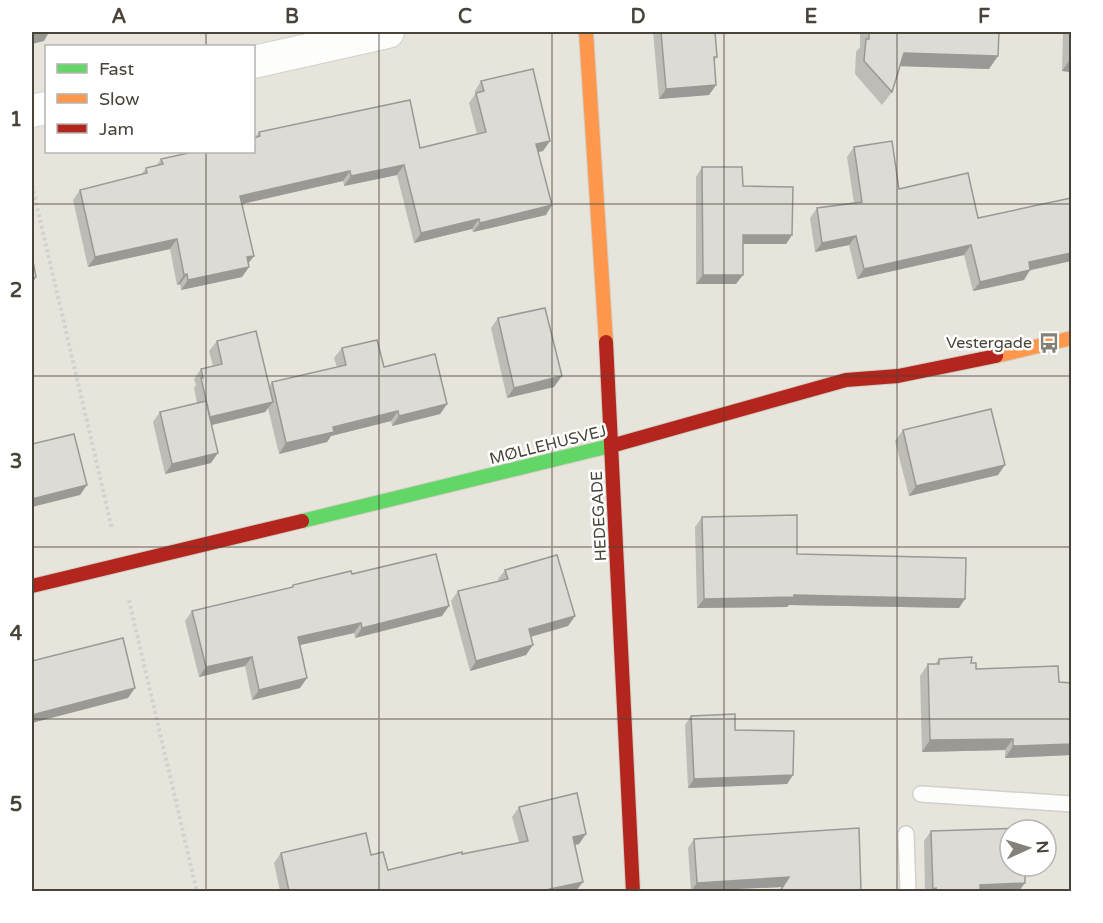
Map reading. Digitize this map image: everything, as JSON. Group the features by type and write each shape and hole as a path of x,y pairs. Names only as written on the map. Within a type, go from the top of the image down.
{"street":[{"path":"255,62 388,32"},
{"name":"HEDEGADE","path":"586,32 612,446 633,891"},
{"name":"MØLLEHUSVEJ","path":"32,586 612,446 846,380 898,376 1071,338"}],"lane":[{"path":"921,794 1071,804"},
{"path":"906,834 908,891"}],"shaded area":[{"path":"32,32 1071,32 1071,891 32,891"}],"building":[{"path":"32,32 50,32 32,35"},
{"path":"661,32 715,32 716,85 666,89"},
{"path":"869,32 999,32 998,56 904,53 892,92 864,61"},
{"path":"533,69 550,141 536,144 552,205 480,223 479,219 421,233 404,165 351,176 350,171 240,196 254,256 247,257 249,267 188,280 187,274 184,275 177,239 95,257 80,190 147,173 146,168 163,164 161,159 188,153 255,153 255,138 260,136 259,132 410,100 420,148 486,132 476,93 484,91 481,81"},
{"path":"892,141 899,189 968,173 978,218 1071,198 1071,253 1029,262 1030,270 980,282 971,245 864,269 856,236 822,243 817,208 862,202 854,147"},
{"path":"702,167 742,167 743,186 793,187 792,235 743,235 743,275 703,275"},
{"path":"32,256 36,277 32,278"},
{"path":"545,308 562,376 514,388 498,318"},
{"path":"256,331 273,402 210,417 201,369 222,364 217,341"},
{"path":"377,340 384,367 435,354 447,404 399,416 398,411 333,427 334,432 286,443 272,382 346,365 342,348"},
{"path":"206,401 218,453 172,464 160,412"},
{"path":"991,409 1005,465 916,486 903,430"},
{"path":"74,434 87,485 32,499 32,444"},
{"path":"797,515 797,554 966,558 965,599 794,595 794,597 704,599 702,517"},
{"path":"436,554 449,606 362,628 361,623 298,637 307,678 259,690 252,657 206,667 192,611 351,571 352,574"},
{"path":"557,555 575,616 529,629 533,645 476,661 458,591 508,579 505,570"},
{"path":"123,638 135,688 32,715 32,661"},
{"path":"972,657 971,663 976,663 976,669 1058,666 1059,682 1071,683 1071,744 1013,746 1013,739 930,740 928,664 939,664 939,659"},
{"path":"735,714 735,730 794,731 793,775 694,779 691,716"},
{"path":"577,793 586,834 573,837 583,882 541,891 289,891 281,853 366,833 371,855 383,852 388,870 462,852 462,854 528,841 519,807"},
{"path":"859,828 861,891 780,891 789,877 697,883 694,839"},
{"path":"998,829 998,878 1025,878 1025,883 980,885 980,891 936,891 936,888 933,889 931,831"}],"traffic: fast":[{"path":"302,521 618,444"}],"traffic: slow":[{"path":"586,32 606,342"},
{"path":"996,356 1072,338"}],"traffic: jam":[{"path":"606,342 633,892"},
{"path":"618,444 846,380 898,376 996,356"},
{"path":"32,586 302,521"}],"place":[{"name":"Vestergade","path":"1049,343"}]}
